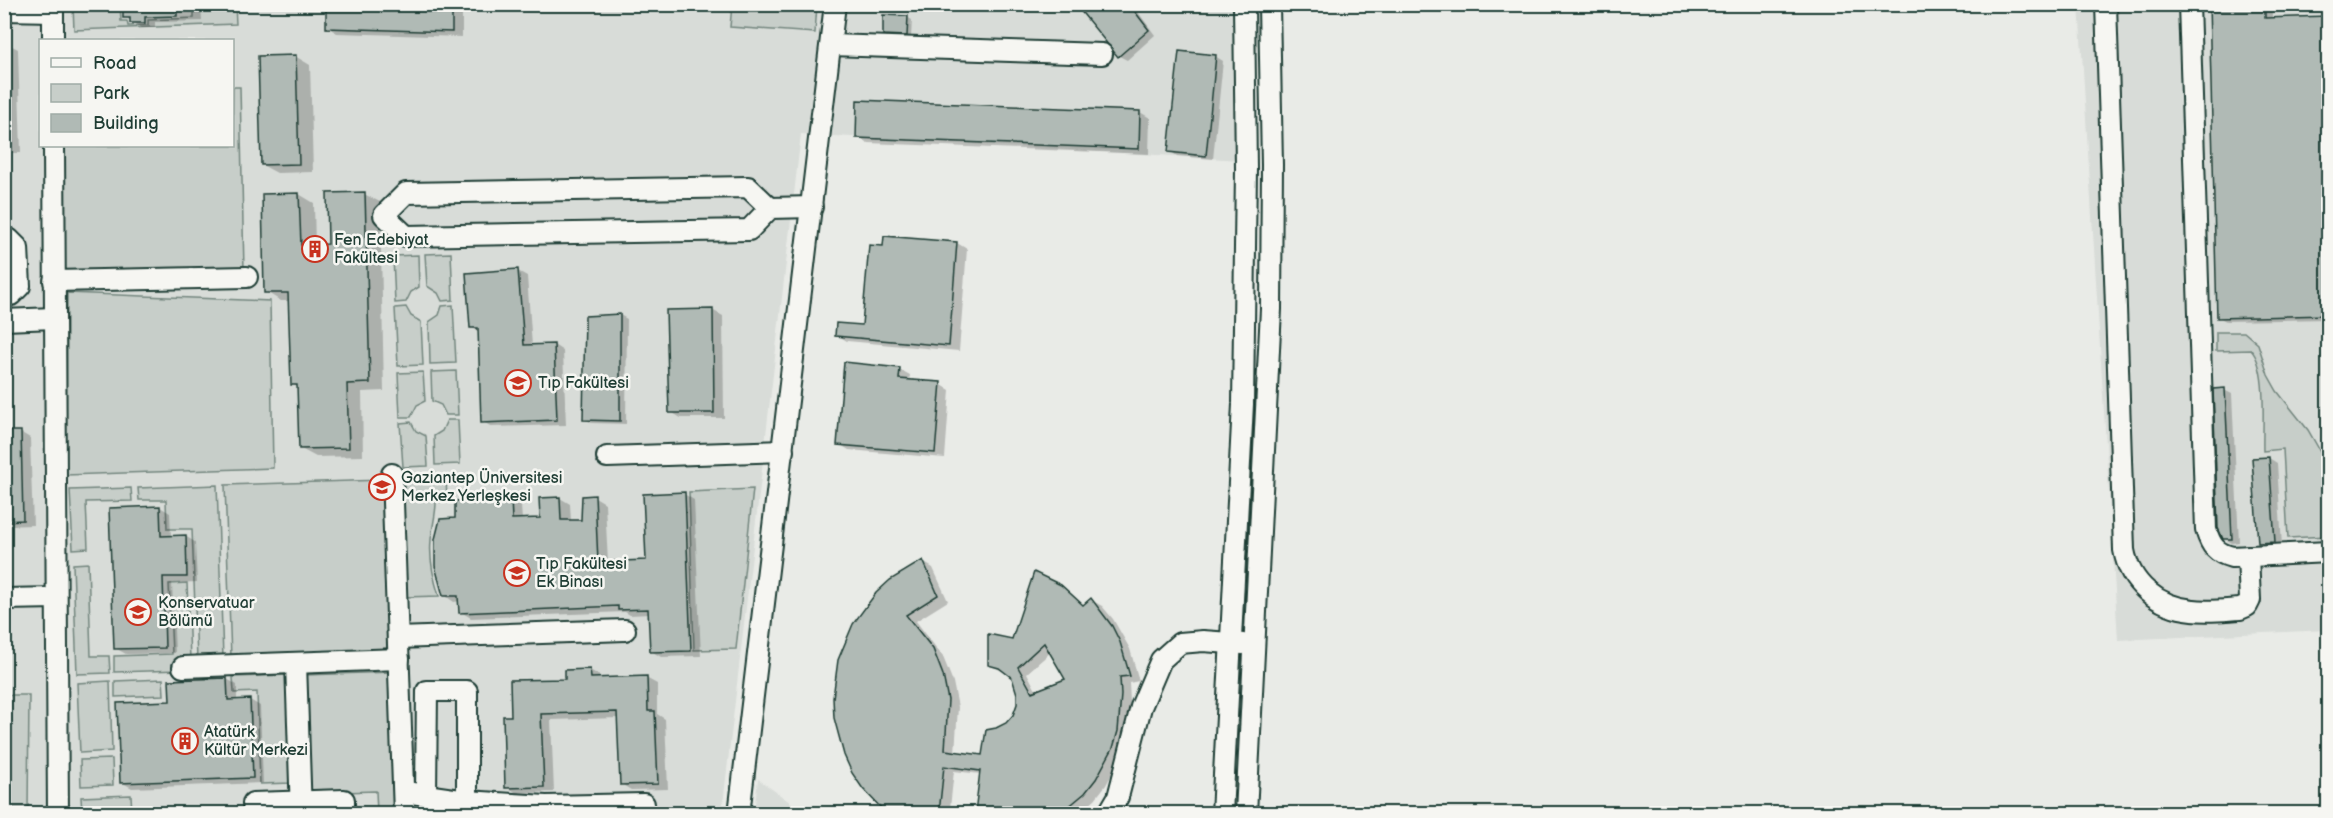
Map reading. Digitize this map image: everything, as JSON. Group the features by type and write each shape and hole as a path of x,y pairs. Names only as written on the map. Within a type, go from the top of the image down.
{"street":[{"path":"739,813 835,4"},
{"path":"1222,813 1243,404 1246,169 1244,4"},
{"path":"1246,813 1271,309 1272,165 1269,4"},
{"path":"2106,4 2124,538 2127,563 2133,577 2142,587 2166,602 2191,610 2240,609 2247,606 2250,600 2248,556"},
{"path":"2189,4 2206,530 2214,549 2222,555 2232,557 2328,552"},
{"path":"4,10 53,8 53,39"},
{"path":"831,45 1102,54"},
{"path":"54,147 58,813"},
{"path":"770,208 748,187 736,187 406,193 384,215 406,236 749,230 770,208 812,207"},
{"path":"4,244 9,239 18,248 20,286 8,292 8,320 54,318"},
{"path":"54,281 247,277"},
{"path":"607,457 783,451"},
{"path":"392,474 404,813"},
{"path":"4,599 56,598"},
{"path":"398,638 625,630"},
{"path":"1108,813 1118,797 1141,707 1161,660 1180,643 1203,641 1254,645"},
{"path":"183,667 399,660"},
{"path":"296,663 301,807"},
{"path":"426,795 427,691 467,691 467,801"},
{"path":"404,792 467,801 546,806 644,804"},
{"path":"254,813 253,803 301,807 344,800 344,813"}],"shaded area":[{"name":"Gaziantep Üniversitesi Merkez Yerleşkesi","path":"5,5 1261,5 1241,160 801,134 722,813 5,814"},
{"path":"2079,5 2328,5 2328,630 2118,640"},
{"path":"758,779 805,813 754,813"}],"green space":[{"path":"73,5 120,5 121,21 127,21 128,26 148,25 148,20 194,18 194,5 205,10 208,5 235,5 236,24 74,30"},
{"path":"732,5 817,5 815,33 730,27"},
{"path":"234,87 240,87 244,271 63,274 63,147 234,147"},
{"path":"451,253 453,300 442,301 438,293 427,286 425,254"},
{"path":"418,255 419,287 411,292 406,302 395,303 393,256"},
{"path":"67,293 270,301 273,468 66,475"},
{"path":"453,305 456,363 430,364 429,322 439,315 442,306"},
{"path":"406,307 411,316 421,322 423,365 398,366 395,308"},
{"path":"2216,332 2244,332 2258,344 2268,375 2277,391 2308,430 2320,451 2326,475 2328,536 2288,538 2283,449 2263,451 2262,383 2256,358 2251,350 2216,351"},
{"path":"456,371 458,415 446,415 441,405 432,401 431,372"},
{"path":"423,372 425,401 417,405 411,417 400,417 398,373"},
{"path":"447,420 458,420 460,464 435,465 434,436 442,431"},
{"path":"411,422 416,431 426,436 428,466 403,467 400,423"},
{"path":"446,477 447,501 436,502 431,547 432,568 439,596 403,597 398,479"},
{"path":"383,480 389,653 231,658 225,485"},
{"path":"217,485 223,658 197,659 192,529 167,529 166,500 139,500 138,488"},
{"path":"131,488 132,501 86,502 88,548 73,549 70,490"},
{"path":"753,489 736,649 694,650 689,492"},
{"path":"88,563 91,656 109,656 110,673 77,674 73,564"},
{"path":"187,583 190,659 181,670 114,672 114,656 172,654 169,584"},
{"path":"393,672 398,813 377,813 376,791 309,793 305,675"},
{"path":"288,675 292,783 260,784 257,692 234,693 233,677"},
{"path":"163,679 164,695 115,697 115,681"},
{"path":"110,681 112,751 80,753 77,683"},
{"path":"5,695 29,695 28,813 5,813"},
{"path":"112,759 113,785 81,786 80,760"},
{"path":"131,795 132,813 82,813 81,797"}],"building":[{"path":"123,4 177,4 177,16 145,17 145,23 130,23 130,18 123,18"},
{"path":"326,4 452,4 452,32 326,28"},
{"path":"1075,4 1129,4 1149,30 1118,57"},
{"path":"2209,4 2265,4 2265,18 2328,16 2328,315 2217,318"},
{"path":"883,15 908,16 907,36 883,35"},
{"path":"1179,51 1216,55 1206,156 1168,152"},
{"path":"296,55 299,164 261,165 258,56"},
{"path":"857,100 1140,111 1139,149 856,138"},
{"name":"Fen Edebiyat Fakültesi","path":"365,192 370,383 347,384 349,448 299,449 297,385 291,385 288,293 264,293 262,194 299,193 301,245 328,244 327,193"},
{"path":"884,236 957,242 949,346 835,336 836,323 862,325 869,245 883,246"},
{"name":"Tıp Fakültesi","path":"518,269 524,345 554,344 557,420 481,423 478,328 470,328 466,273"},
{"path":"713,309 714,413 669,413 666,310"},
{"path":"620,314 620,421 583,420 585,316"},
{"path":"844,362 900,368 899,379 941,382 935,453 837,445"},
{"path":"2225,388 2232,539 2223,539 2218,528 2213,389"},
{"path":"4,431 21,431 23,520 4,521"},
{"path":"2269,457 2275,542 2258,543 2252,458"},
{"name":"Tıp Fakültesi Ek Binası","path":"685,492 691,651 650,652 648,609 618,610 618,606 459,613 458,596 443,596 435,566 435,539 440,519 455,518 455,501 511,499 512,519 540,518 539,498 560,497 561,520 581,520 582,496 595,495 598,562 646,560 643,494"},
{"name":"Konservatuar Bölümü","path":"160,506 161,536 186,535 187,577 163,577 165,648 114,649 109,508"},
{"path":"923,560 938,595 906,615 933,649 943,675 948,700 945,750 982,755 986,730 1006,723 1013,715 1017,704 1017,694 1012,678 999,668 988,665 988,634 1012,639 1034,572 1061,585 1083,605 1091,598 1112,626 1120,642 1130,676 1120,677 1118,731 1113,748 1096,779 1085,793 1061,813 975,813 980,771 944,766 939,813 886,813 863,789 844,755 834,718 833,698 838,660 853,624 876,593 890,580","holes":["1044,643 1065,679 1032,692 1018,667"]},
{"path":"590,669 591,678 647,676 648,711 655,711 658,784 620,785 617,712 541,714 544,787 505,788 503,716 511,716 510,680 565,679 565,670"},
{"name":"Atatürk Kültür Merkezi","path":"227,678 228,700 250,699 253,778 120,783 117,703 170,701 169,680"}],"place":[{"name":"Fen Edebiyat Fakültesi","path":"315,249"},
{"name":"Tıp Fakültesi","path":"518,383"},
{"name":"Gaziantep Üniversitesi Merkez Yerleşkesi","path":"382,487"},
{"name":"Tıp Fakültesi Ek Binası","path":"517,573"},
{"name":"Konservatuar Bölümü","path":"138,612"},
{"name":"Atatürk Kültür Merkezi","path":"185,741"}]}
